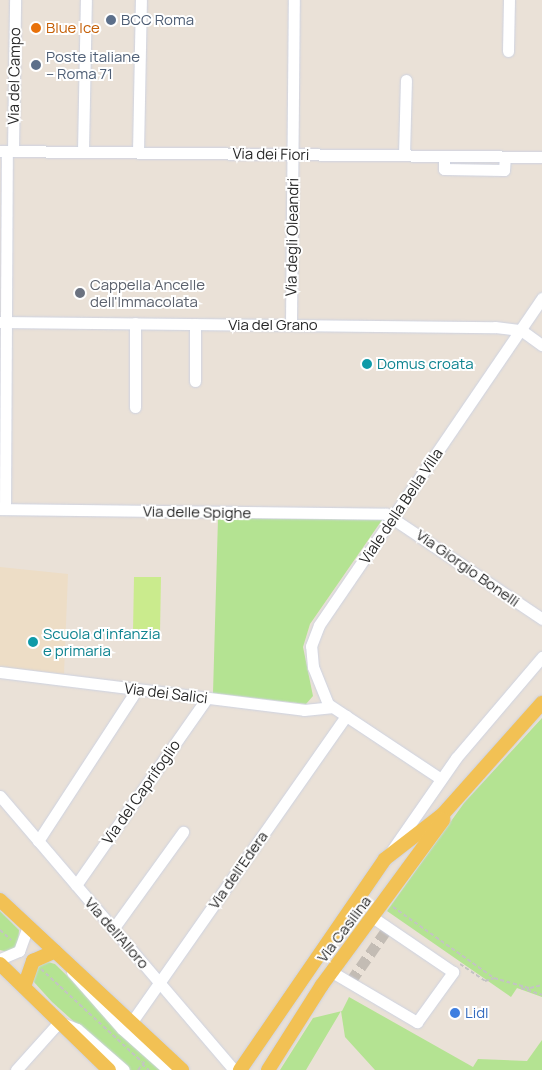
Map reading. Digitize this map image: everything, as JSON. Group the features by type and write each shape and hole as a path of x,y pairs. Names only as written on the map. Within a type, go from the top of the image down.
{"main road":[{"name":"Via Casilina","path":"268,1070 332,972 385,902 447,810 542,703"},
{"name":"Via Casilina","path":"240,1070 385,858 447,810"},
{"path":"1,902 182,1070"},
{"path":"24,987 33,961 55,951"},
{"path":"0,964 110,1070"}],"street":[{"name":"Via del Campo","path":"2,509 3,322 7,151 15,0"},
{"path":"83,151 86,0"},
{"path":"138,152 141,0"},
{"name":"Via degli Oleandri","path":"291,325 294,0"},
{"path":"508,51 509,0"},
{"path":"404,155 406,80"},
{"name":"Via dei Fiori","path":"7,151 542,157"},
{"name":"Viale della Bella Villa","path":"331,707 313,667 313,639 542,298"},
{"name":"Via del Grano","path":"3,322 521,330"},
{"path":"135,324 135,407"},
{"path":"195,324 195,381"},
{"path":"521,330 542,345"},
{"name":"Via delle Spighe","path":"2,509 394,516"},
{"name":"Via Giorgio Bonelli","path":"394,516 542,620"},
{"name":"Via Casilina","path":"385,858 440,779 542,657"},
{"name":"Via dei Salici","path":"0,672 304,710 331,707"},
{"path":"38,841 137,689"},
{"name":"Via del Caprifoglio","path":"76,885 207,698"},
{"path":"331,707 440,779"},
{"name":"Via dell'Edera","path":"131,1022 346,716"},
{"name":"Via dell'Alloro","path":"0,796 234,1070"},
{"path":"113,929 183,832"},
{"path":"332,972 417,1022 453,972 372,918"},
{"path":"0,958 20,951 28,926"},
{"path":"66,962 79,984 122,1029 168,1070"},
{"path":"16,1070 59,1022 77,1029 124,1070"}],"path":[{"path":"385,902 494,978 542,995"},
{"path":"0,930 16,942"},
{"path":"457,969 459,963 485,982 494,978"},
{"path":"38,965 140,1060"},
{"path":"519,987 542,985"},
{"path":"138,1070 148,1058"},
{"path":"142,1064 149,1070"}],"shaded area":[{"path":"0,567 68,574 64,674 0,667"}],"green space":[{"path":"218,518 382,520 310,624 303,647 313,696 306,704 213,693"},
{"path":"134,577 161,577 160,633 133,632"},
{"path":"542,718 542,997 517,988 511,997 387,911 464,803"},
{"path":"0,911 19,930 18,947 8,952 0,950"},
{"path":"48,962 55,964 163,1070 128,1070 52,1002 33,981 35,967"},
{"path":"349,997 473,1067 478,1059 527,1061 542,1040 542,1070 375,1070 345,1037 341,1011"},
{"path":"341,1011 306,1070 280,1070 313,1018"}],"tunnel":[{"path":"351,981 388,928"}],"place":[{"name":"BCC Roma","path":"111,20"},
{"name":"Blue Ice","path":"36,28"},
{"name":"Poste italiane – Roma 71","path":"36,65"},
{"name":"Cappella Ancelle dell'Immacolata","path":"80,293"},
{"name":"Domus croata","path":"367,364"},
{"name":"Scuola d'infanzia e primaria","path":"33,642"},
{"name":"Lidl","path":"455,1013"}]}
